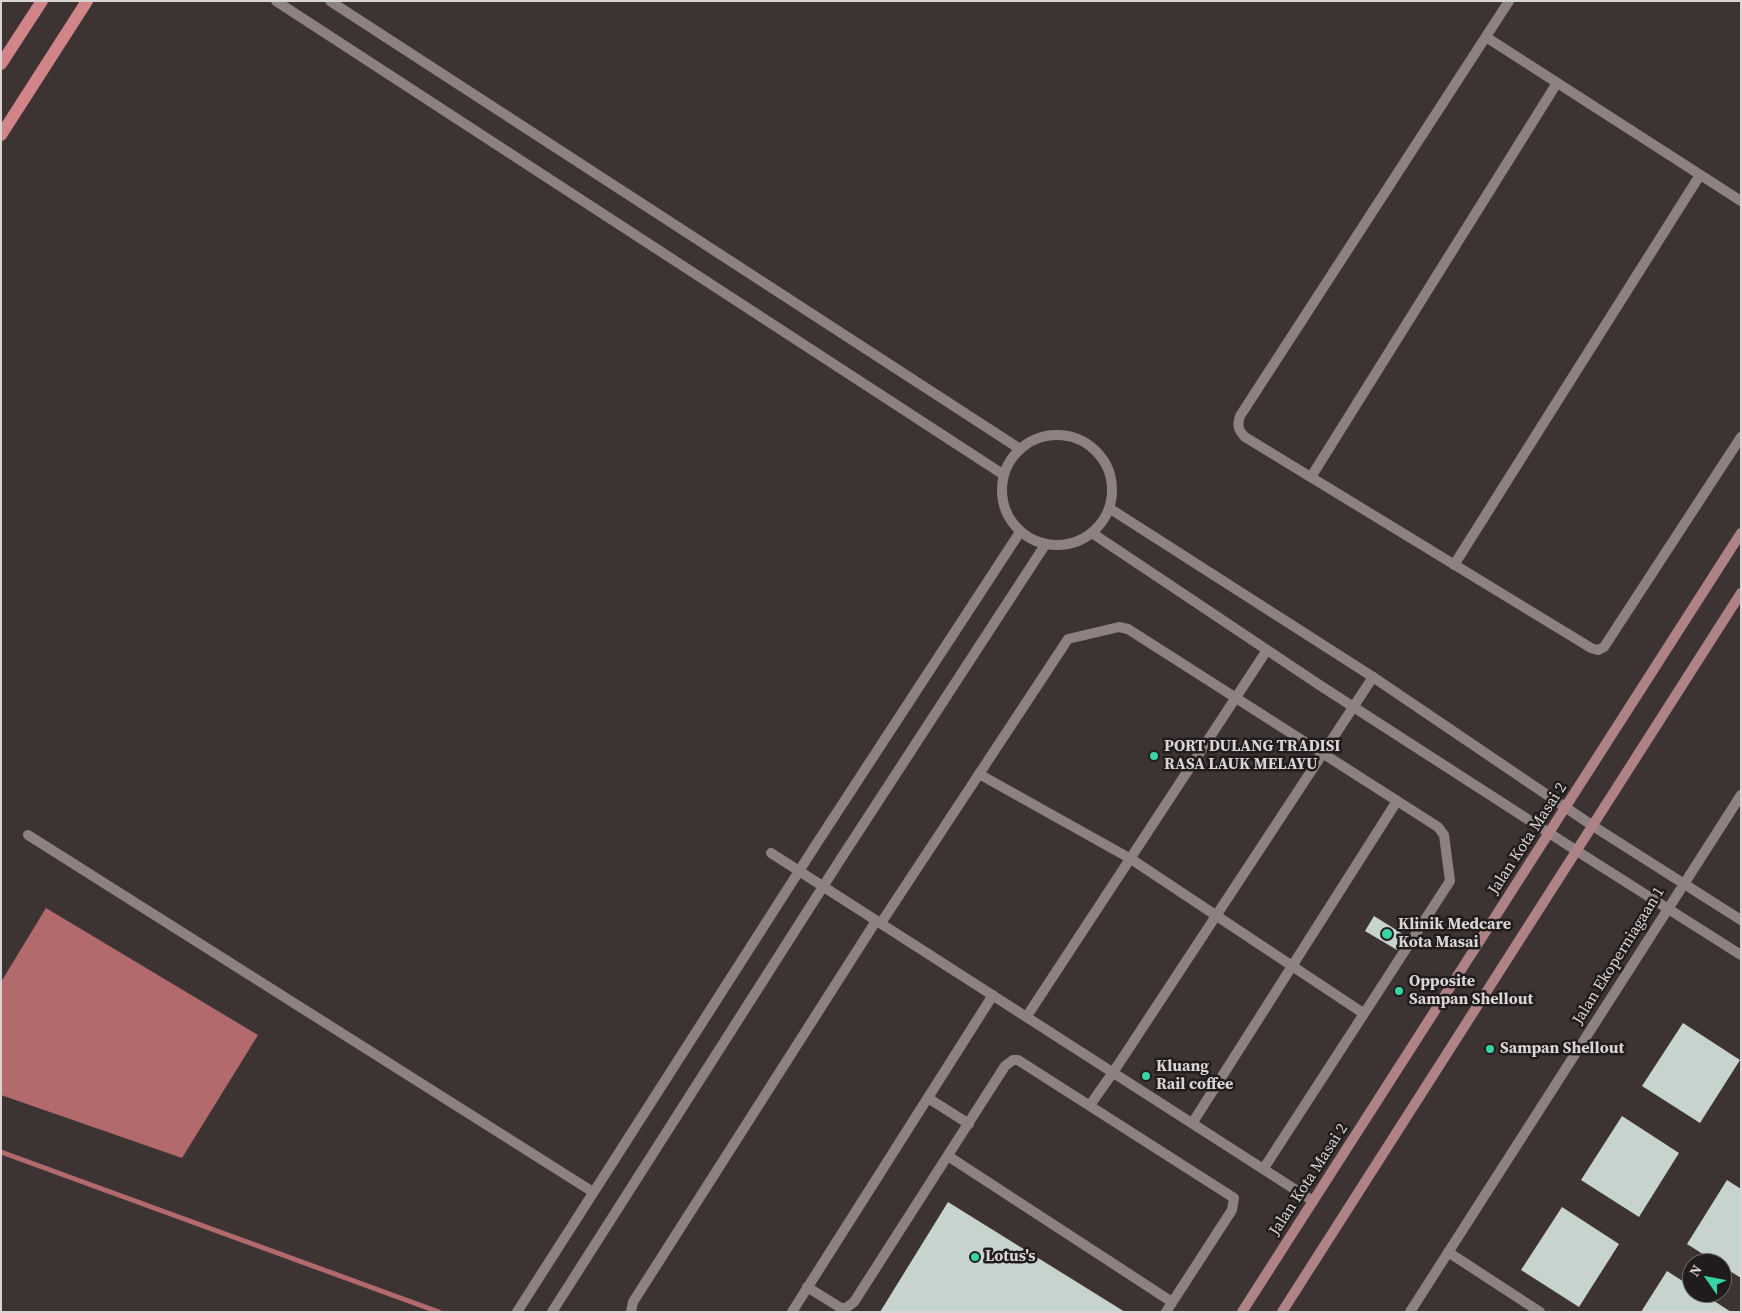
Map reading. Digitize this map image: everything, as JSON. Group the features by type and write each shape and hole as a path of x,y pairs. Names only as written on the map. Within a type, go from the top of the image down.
{"main road":[{"path":"1,64 42,1"},
{"path":"1,135 87,1"},
{"name":"Jalan Kota Masai 2","path":"1242,1312 1741,533"},
{"path":"1282,1312 1741,593"}],"street":[{"path":"276,1 1004,475"},
{"path":"330,1 1020,449"},
{"path":"1509,1 1240,416 1239,431 1245,437 1454,565 1591,648 1598,650 1604,647 1741,437"},
{"path":"1486,37 1741,202"},
{"path":"1311,477 1557,83"},
{"path":"1454,565 1700,175"},
{"path":"1053,435 1071,436 1088,444 1101,456 1109,472 1113,490 1109,508 1102,521 1092,533 1078,541 1062,546 1032,540 1020,532 1008,515 1002,495 1004,475 1010,461 1020,449 1035,439 1053,435"},
{"path":"1109,508 1373,676 1593,826 1741,920"},
{"path":"517,1312 1020,532"},
{"path":"1092,533 1353,707 1741,956"},
{"path":"552,1312 1045,544"},
{"path":"631,1312 633,1302 879,922 1066,641 1074,636 1125,628 1440,829 1447,855 1450,881 1264,1168"},
{"path":"1027,1016 1267,650"},
{"path":"1090,1105 1373,676"},
{"path":"979,774 1131,859 1363,1013"},
{"name":"Jalan Ekoperniagaan 1","path":"1410,1312 1741,794"},
{"path":"1193,1122 1397,801"},
{"path":"28,836 593,1192"},
{"path":"771,853 1114,1071 1313,1201"},
{"path":"792,1312 993,995"},
{"path":"807,1287 837,1306 846,1308 851,1306 1005,1066 1014,1060 1023,1062 1234,1198 1232,1210 1166,1312"},
{"path":"928,1098 969,1124"},
{"path":"948,1156 1172,1302"},
{"path":"1448,1252 1540,1312"}],"shaded area":[{"path":"46,908 258,1035 182,1158 1,1095 1,982"}],"building":[{"name":"Klinik Medcare Kota Masai","path":"1374,916 1406,936 1397,950 1365,931"},
{"path":"1683,1023 1740,1060 1700,1123 1642,1086"},
{"path":"1622,1116 1679,1153 1639,1217 1581,1180"},
{"path":"1727,1180 1741,1189 1741,1278 1732,1272 1732,1253 1701,1253 1687,1244"},
{"name":"Lotus's","path":"948,1202 1125,1312 880,1312"},
{"path":"1562,1207 1619,1244 1579,1307 1521,1270"},
{"path":"1667,1271 1682,1281 1682,1303 1717,1303 1731,1312 1641,1312"}],"waterway":[{"path":"1,1152 439,1312"}],"place":[{"name":"PORT DULANG TRADISI RASA LAUK MELAYU","path":"1154,756"},
{"name":"Klinik Medcare Kota Masai","path":"1387,934"},
{"name":"Opposite Sampan Shellout","path":"1399,991"},
{"name":"Sampan Shellout","path":"1490,1049"},
{"name":"Kluang Rail coffee","path":"1146,1076"},
{"name":"Lotus's","path":"975,1257"}]}
